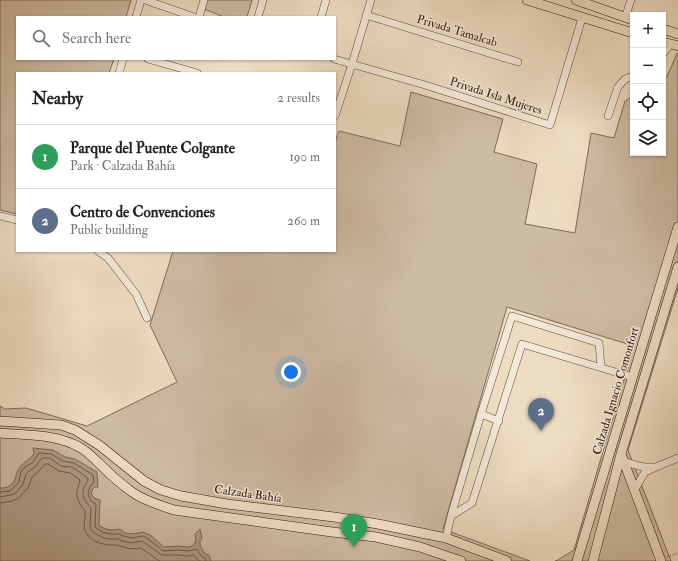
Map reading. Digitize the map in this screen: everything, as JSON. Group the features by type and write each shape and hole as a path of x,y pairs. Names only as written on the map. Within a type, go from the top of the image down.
{"main road":[{"path":"527,0 630,32"},
{"path":"576,0 629,19"},
{"path":"666,30 678,35"},
{"name":"Calzada Ignacio Comonfort","path":"577,561 678,227"},
{"name":"Calzada Ignacio Comonfort","path":"593,561 678,267"},
{"name":"Calzada Bahía","path":"0,421 61,425 75,430 99,445 144,482 161,490 181,496 227,504 378,524 446,538 507,561"},
{"path":"0,433 36,436 69,442 81,448 93,457 109,473 133,492 150,502 174,510 376,537 420,547 462,561"},
{"path":"622,458 661,560"},
{"path":"332,532 334,517"}],"street":[{"path":"136,16 141,0"},
{"path":"145,0 191,16"},
{"path":"199,16 204,0"},
{"path":"258,16 263,0"},
{"path":"321,16 326,0"},
{"path":"336,111 371,0"},
{"path":"629,19 631,0"},
{"name":"Privada Tamalcab","path":"366,15 518,62"},
{"name":"Privada Isla Mujeres","path":"352,64 425,85 550,125 582,18"},
{"path":"671,44 678,35"},
{"path":"119,72 123,60"},
{"path":"152,60 194,72"},
{"path":"336,60 352,64"},
{"path":"608,116 618,87 630,78"},
{"path":"0,216 16,220"},
{"path":"99,252 108,258 136,294 147,318"},
{"path":"446,538 481,414 512,316 599,343 601,367"},
{"path":"451,516 472,503 522,344 632,377"},
{"path":"481,414 499,421"},
{"path":"622,458 640,466 649,468 656,467"},
{"path":"634,491 645,472 678,458"}],"path":[{"path":"661,560 678,553"}],"shaded area":[{"path":"0,0 131,0 126,16 16,16 16,60 114,60 109,72 16,72 16,214 0,210"},
{"path":"207,0 252,0 247,16 222,16 204,9"},
{"path":"677,53 678,288 628,450 671,561 555,561 574,550 634,346 507,307 443,529 530,561 0,561 0,406 5,409 26,408 87,426 177,382 150,325 173,252 336,252 336,139 339,131 400,146 411,92 503,119 494,152 537,164 525,224 575,233 591,133 614,138 625,101 630,98 630,156 666,156 666,78"}],"water":[{"path":"33,448 53,450 65,457 75,459 97,472 98,487 94,487 91,493 94,498 100,500 99,526 112,530 120,529 125,533 133,534 143,532 150,535 164,547 193,546 196,540 195,534 200,529 202,538 200,545 204,553 209,555 211,561 0,561 0,488 5,488 12,484 20,467 34,454"}],"place":[{"name":"Centro de Convenciones","path":"541,431"},
{"name":"Parque del Puente Colgante","path":"354,547"}]}
